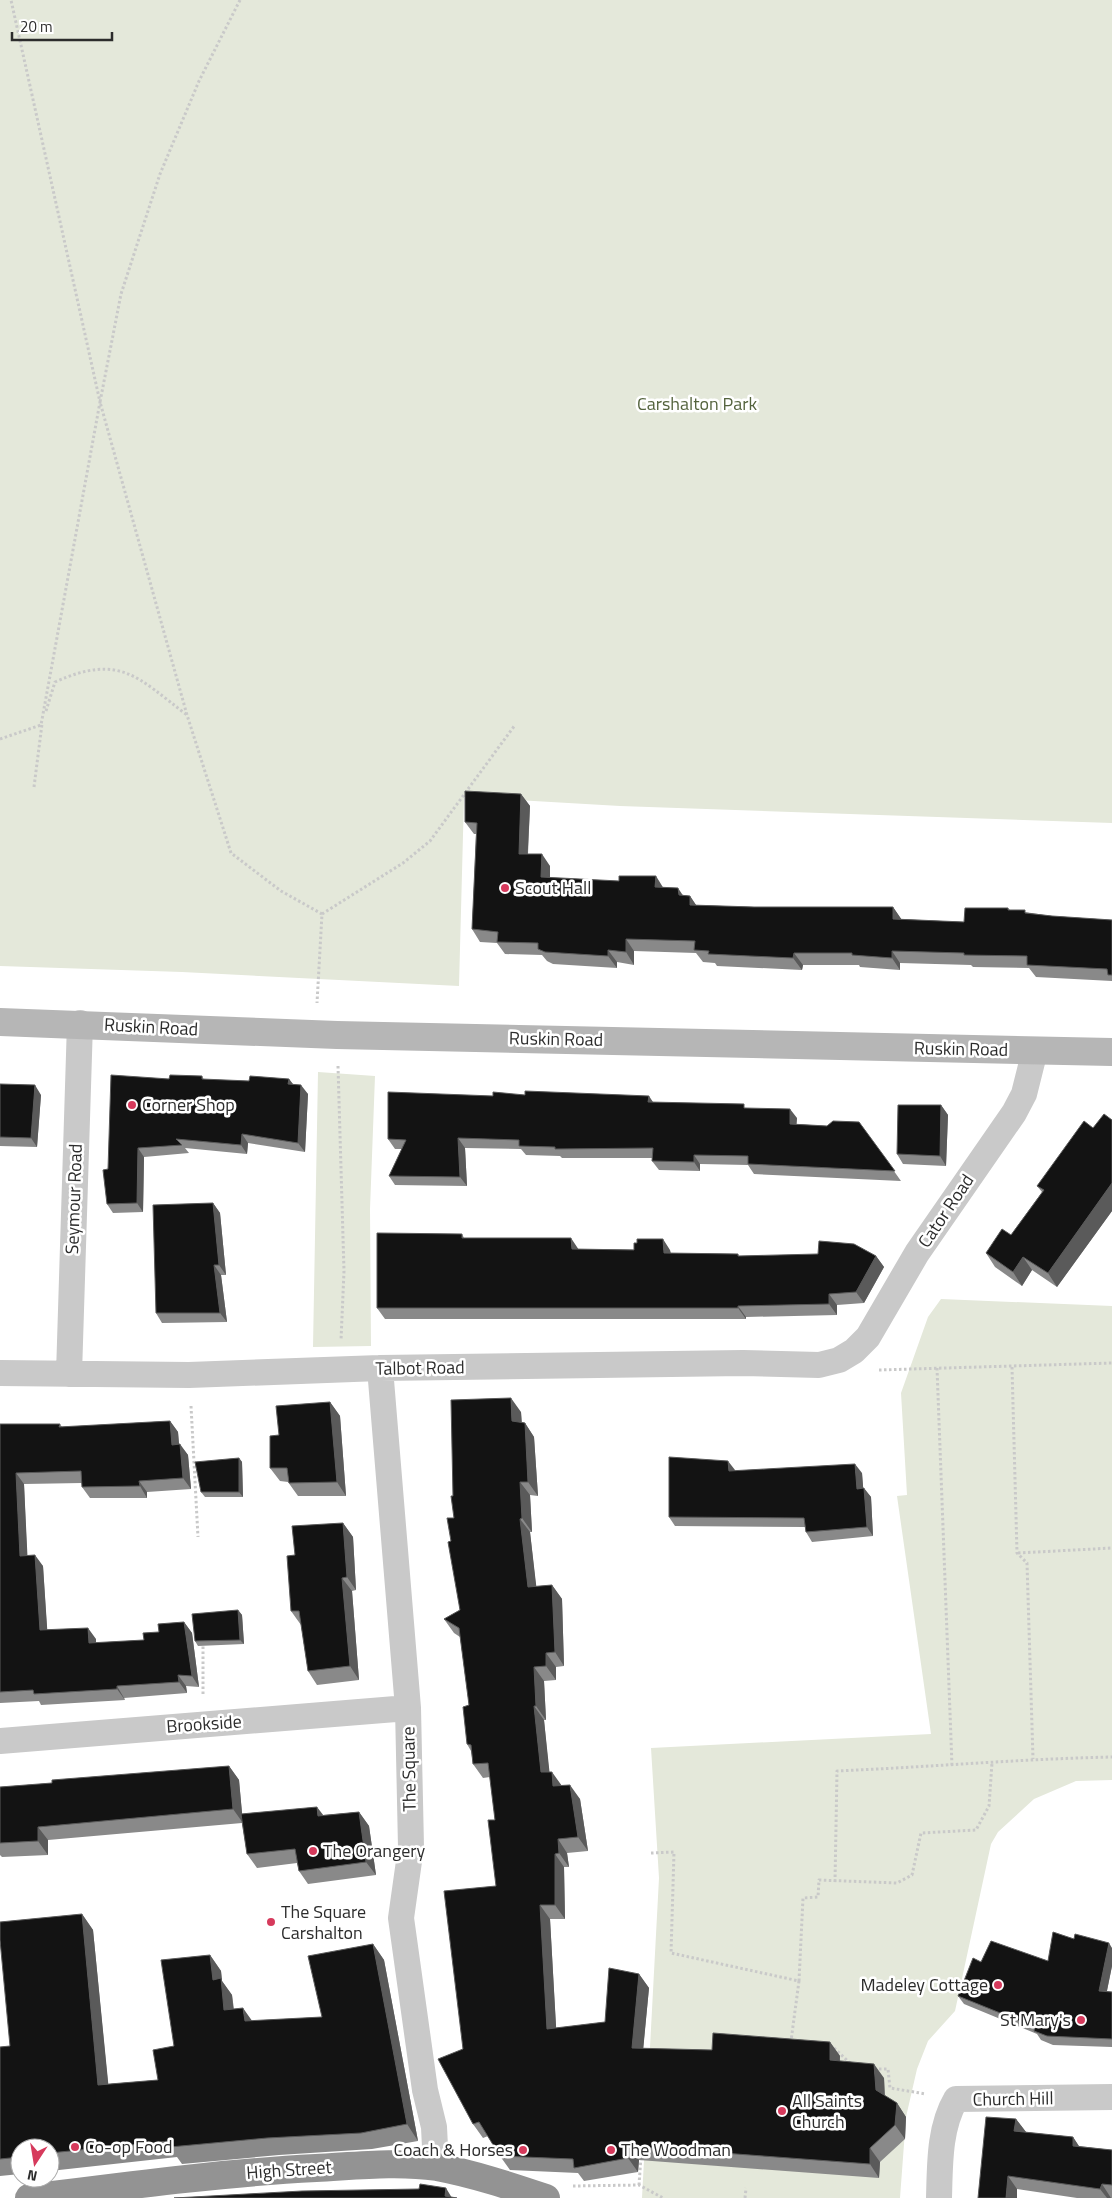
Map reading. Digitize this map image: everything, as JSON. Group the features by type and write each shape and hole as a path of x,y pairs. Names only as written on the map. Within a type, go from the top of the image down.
{"highway":[{"name":"High Street","path":"29,2198 170,2180 288,2169 373,2165 436,2167 558,2192"}],"main road":[{"name":"Ruskin Road","path":"0,1022 80,1023 326,1034 1112,1052"}],"street":[{"name":"Seymour Road","path":"68,1374 80,1023"},
{"name":"Cator Road","path":"846,1355 868,1337 917,1253 1014,1113 1024,1094 1035,1050"},
{"name":"Talbot Road","path":"0,1374 189,1375 380,1368 819,1364 846,1355"},
{"name":"The Square","path":"380,1368 408,1708 411,1847 401,1918 425,2090 434,2127 436,2167"},
{"name":"Brookside","path":"0,1741 408,1708"},
{"name":"Church Hill","path":"939,2198 942,2143 948,2114 956,2099 1112,2098"}],"path":[{"path":"11,0 100,402 187,715 231,853 281,891 322,914"},
{"path":"34,787 41,725 121,294 160,174 199,81 240,0"},
{"path":"41,725 55,682 74,673 105,667 134,675 187,715"},
{"path":"0,739 41,725"},
{"path":"322,914 403,863 430,841 515,725"},
{"path":"322,914 326,1034 344,1270 340,1370"},
{"path":"846,1355 874,1370 1112,1363"},
{"path":"1012,1367 1017,1553 1027,1563 1033,1759"},
{"path":"937,1368 952,1766"},
{"path":"189,1375 198,1538"},
{"path":"1017,1553 1112,1548"},
{"path":"202,1724 203,1638"},
{"path":"835,1882 838,1771 952,1766 1033,1759 1112,1757"},
{"path":"791,2042 798,1981 803,1898 818,1897 818,1880 897,1883 912,1874 921,1833 976,1830 989,1806 992,1763"},
{"path":"652,1853 674,1852 671,1953 798,1981"},
{"path":"782,2041 800,2042"},
{"path":"828,2044 857,2068"},
{"path":"872,2069 888,2069 890,2088 956,2099"},
{"path":"639,2185 642,2148"},
{"path":"558,2192 639,2185 663,2198"},
{"path":"745,2198 746,2188"}],"green space":[{"name":"Carshalton Park","path":"0,0 1112,0 1112,823 620,806 464,797 459,986 182,972 0,966"},
{"path":"318,1072 375,1076 370,1209 371,1346 313,1347"},
{"path":"941,1299 1112,1306 1112,1780 1076,1781 1034,1799 998,1832 991,1844 955,2011 928,2041 917,2069 906,2117 900,2198 642,2198 659,1878 651,1748 931,1734 897,1496 907,1495 901,1393 928,1317"}],"building":[{"path":"465,791 521,794 519,854 542,854 541,877 619,881 619,876 656,876 655,887 678,888 679,895 690,896 690,905 893,907 893,919 964,922 965,908 1008,908 1008,910 1025,910 1025,913 1112,920 1112,975 1108,975 1107,969 1027,965 1027,956 892,951 892,958 852,955 852,953 794,953 793,958 708,954 709,951 694,950 695,941 626,939 626,952 608,950 608,956 545,952 538,949 538,943 497,942 498,932 472,929 477,823 465,822"},
{"path":"111,1075 169,1079 170,1075 202,1076 202,1079 249,1081 250,1076 289,1079 288,1084 301,1085 298,1143 242,1134 241,1145 176,1139 182,1145 138,1148 137,1203 107,1204 103,1170 108,1169"},
{"path":"0,1084 35,1085 31,1138 0,1137"},
{"path":"525,1091 649,1096 648,1102 744,1104 744,1108 790,1109 790,1124 827,1126 833,1121 859,1122 895,1171 748,1164 748,1156 694,1155 694,1162 652,1161 653,1148 555,1149 555,1147 519,1146 519,1140 458,1138 460,1177 389,1176 406,1140 388,1139 388,1092 493,1096 493,1092 525,1095"},
{"path":"898,1105 941,1105 940,1156 897,1154"},
{"path":"1104,1114 1112,1120 1112,1183 1048,1273 1023,1257 1013,1272 986,1253 1002,1229 1011,1235 1044,1190 1037,1186 1084,1121 1093,1128"},
{"path":"213,1203 219,1265 214,1265 220,1313 156,1313 153,1205"},
{"path":"377,1233 462,1234 462,1238 571,1238 572,1249 634,1250 634,1243 637,1243 637,1239 663,1239 664,1253 738,1254 738,1256 818,1254 819,1241 854,1244 876,1256 856,1292 829,1294 829,1304 738,1306 738,1308 377,1308"},
{"path":"511,1398 512,1421 525,1423 528,1482 520,1482 522,1518 520,1519 528,1587 552,1585 555,1652 546,1653 546,1666 534,1667 536,1706 534,1706 541,1772 552,1772 553,1786 570,1785 578,1837 558,1839 559,1853 555,1854 555,1905 540,1905 547,2029 605,2022 609,1968 639,1974 632,2048 712,2050 713,2033 830,2042 830,2060 874,2064 876,2090 897,2103 895,2125 870,2148 870,2164 629,2146 628,2158 574,2168 573,2159 500,2156 479,2122 473,2124 438,2059 463,2049 444,1891 496,1886 488,1820 495,1820 488,1763 473,1764 471,1745 467,1744 463,1707 469,1705 459,1628 444,1619 460,1610 448,1542 451,1541 447,1518 454,1518 451,1496 453,1496 451,1400"},
{"path":"330,1402 337,1482 289,1483 287,1468 270,1468 270,1436 279,1435 276,1406"},
{"path":"170,1421 172,1445 180,1444 183,1478 139,1481 140,1486 82,1487 81,1471 16,1473 20,1556 35,1555 40,1630 88,1628 89,1643 144,1640 143,1633 159,1632 158,1624 184,1622 192,1676 178,1675 179,1682 117,1686 117,1689 34,1694 33,1690 0,1692 0,1424 60,1424 59,1427"},
{"path":"669,1457 728,1461 729,1471 855,1464 857,1489 864,1488 867,1527 806,1532 804,1518 669,1517"},
{"path":"239,1458 239,1492 201,1492 195,1462"},
{"path":"343,1523 347,1577 342,1578 350,1666 308,1671 299,1611 291,1611 287,1556 295,1555 292,1526"},
{"path":"238,1610 240,1640 195,1641 192,1614"},
{"path":"229,1766 233,1809 38,1827 38,1841 0,1843 0,1787 52,1783 52,1780"},
{"path":"317,1807 318,1816 359,1812 366,1862 299,1871 295,1849 247,1854 241,1814"},
{"path":"82,1914 98,2085 158,2080 153,2050 174,2046 161,1960 210,1955 213,1980 221,1978 224,2010 243,2008 245,2021 322,2017 308,1956 373,1944 407,2124 361,2133 267,2138 170,2147 169,2141 60,2152 60,2138 10,2138 10,2158 0,2159 0,2047 10,2046 0,1922"},
{"path":"1053,1932 1074,1939 1075,1934 1109,1943 1099,1991 1112,1992 1112,2039 1047,2036 1034,2031 1035,2027 958,1996 973,1958 981,1962 991,1941 1048,1961"},
{"path":"986,2117 1016,2119 1014,2131 1073,2137 1073,2146 1112,2150 1112,2185 1102,2184 1100,2189 1008,2176 1006,2198 978,2198"},
{"path":"420,2184 446,2188 445,2196 457,2198 174,2198 302,2191 419,2189"}],"place":[{"name":"Scout Hall","path":"505,888"},
{"name":"Corner Shop","path":"132,1105"},
{"name":"The Orangery","path":"313,1851"},
{"name":"The Square Carshalton","path":"271,1922"},
{"name":"Madeley Cottage","path":"998,1985"},
{"name":"St Mary's","path":"1081,2020"},
{"name":"All Saints Church","path":"782,2111"},
{"name":"Co-op Food","path":"75,2147"},
{"name":"Coach & Horses","path":"523,2150"},
{"name":"The Woodman","path":"611,2150"}]}
